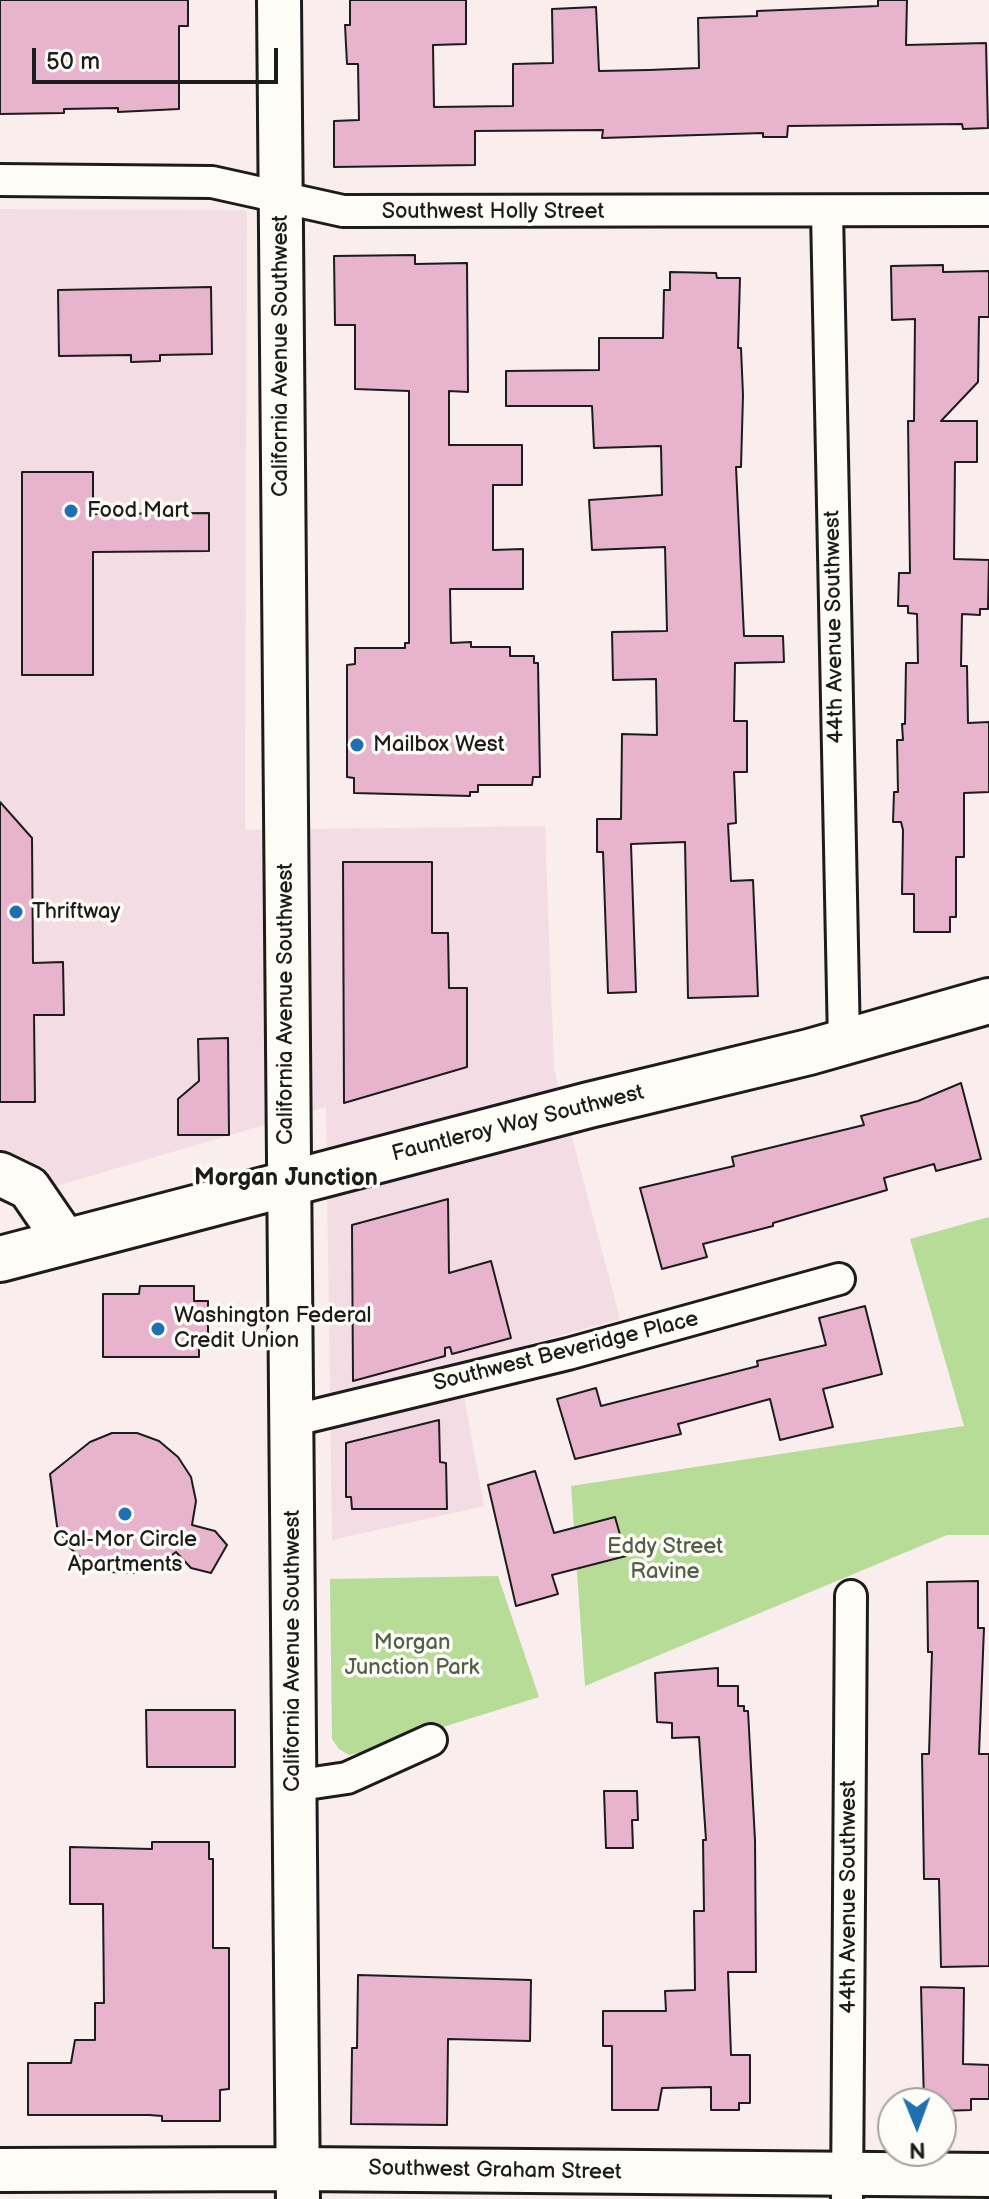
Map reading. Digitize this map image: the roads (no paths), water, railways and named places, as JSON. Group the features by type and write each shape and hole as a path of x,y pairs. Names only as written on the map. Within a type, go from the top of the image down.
{"main road":[{"name":"California Avenue Southwest","path":"279,0 298,2184"},
{"name":"Fauntleroy Way Southwest","path":"0,1259 844,1042 989,1001"},
{"path":"0,1174 29,1188 66,1242"},
{"name":"Southwest Graham Street","path":"0,2170 298,2184 847,2187 989,2175"}],"street":[{"name":"Southwest Holly Street","path":"0,180 212,182 343,211 989,210"},
{"name":"44th Avenue Southwest","path":"827,212 844,1042"},
{"name":"Southwest Beveridge Place","path":"291,1421 568,1354 839,1279"},
{"name":"44th Avenue Southwest","path":"847,2187 851,1596"},
{"path":"293,1786 347,1778 431,1740"}],"place":[{"name":"Food Mart","path":"71,511"},
{"name":"Mailbox West","path":"357,745"},
{"name":"Thriftway","path":"16,912"},
{"name":"Washington Federal Credit Union","path":"158,1329"},
{"name":"Cal-Mor Circle Apartments","path":"125,1514"}],"district":[{"name":"Morgan Junction","path":"286,1179"}],"park label":[{"name":"Eddy Street Ravine","path":"665,1560"},
{"name":"Morgan Junction Park","path":"412,1656"}]}
